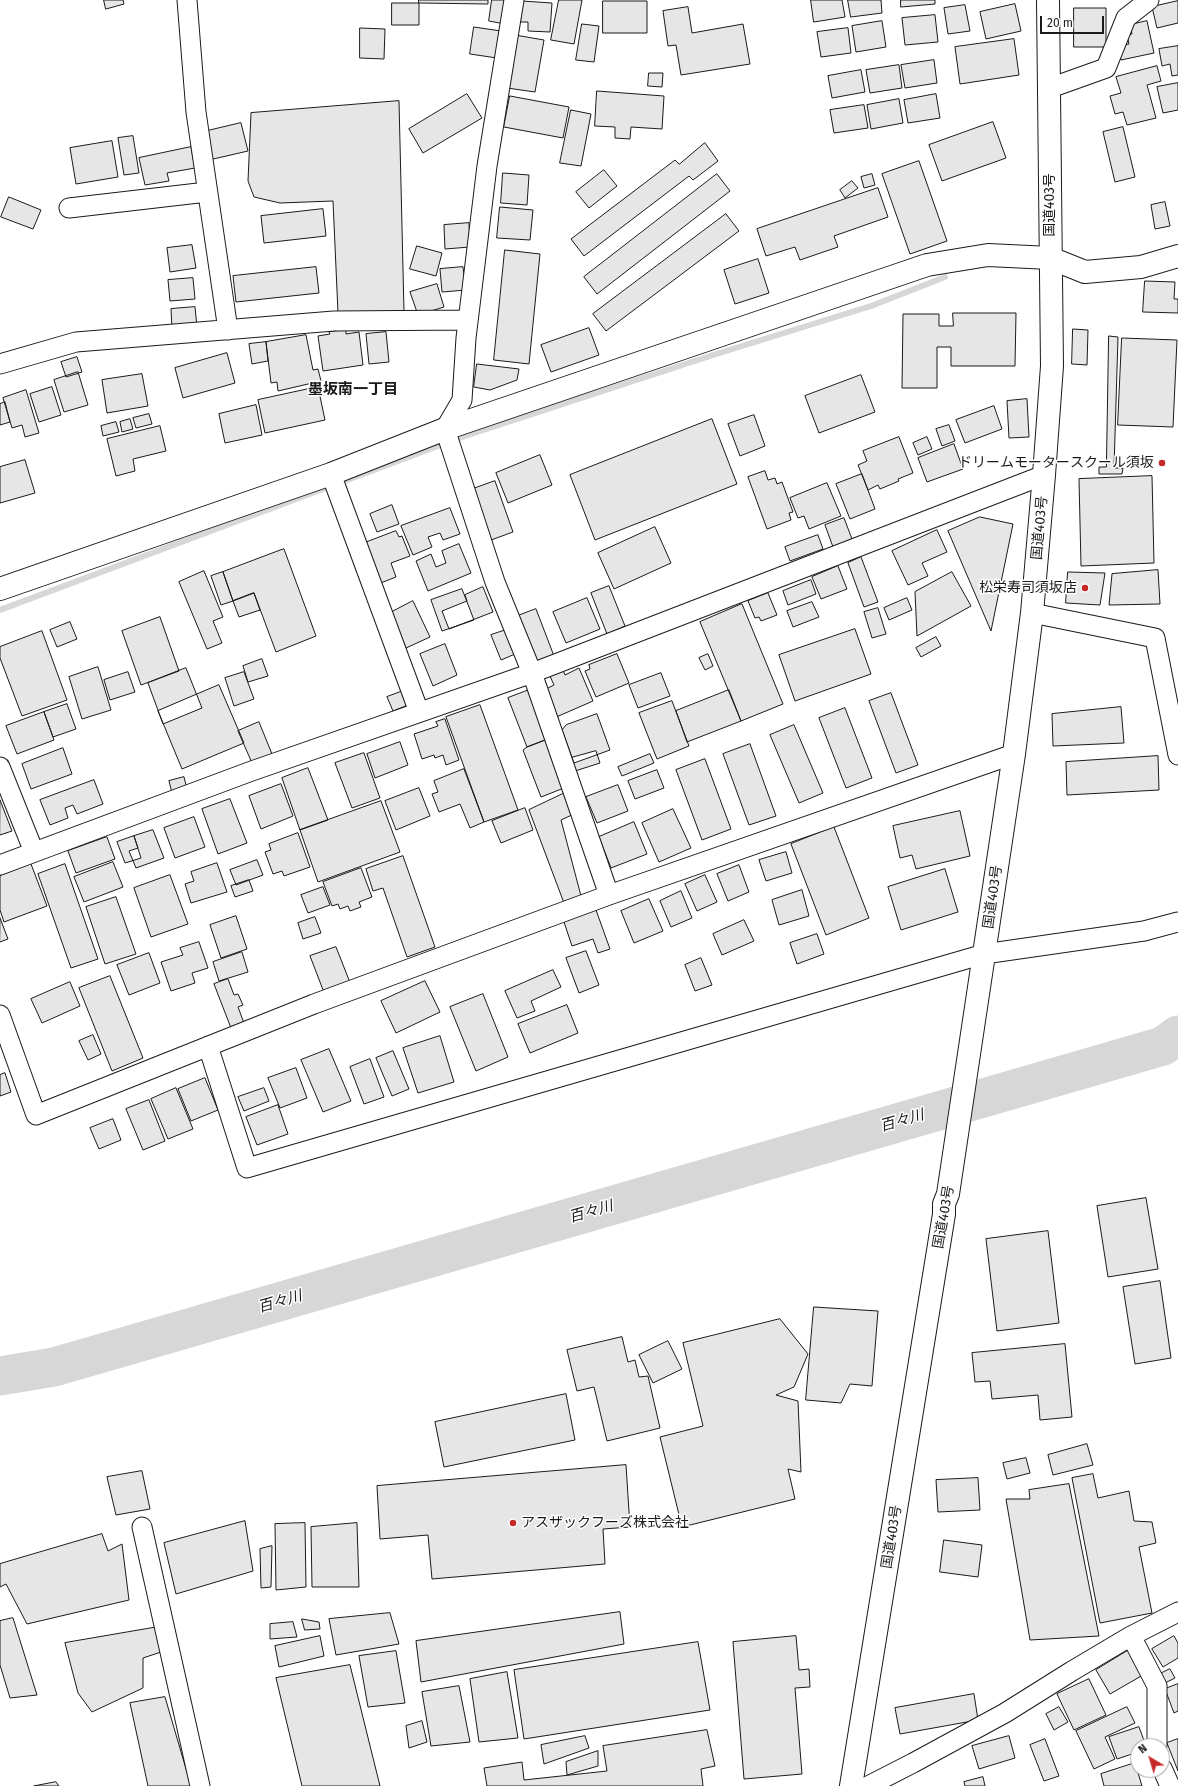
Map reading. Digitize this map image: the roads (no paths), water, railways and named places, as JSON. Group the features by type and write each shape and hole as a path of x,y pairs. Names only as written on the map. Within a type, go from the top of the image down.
{"main road":[{"name":"国道403号","path":"851,1786 935,1270 944,1204 948,1194 1014,754 1032,613 1052,366 1048,0"},
{"path":"0,589 330,474 445,429 927,264 988,255 1050,258 1085,272 1141,267 1178,256"}],"street":[{"path":"187,0 196,112 228,330"},
{"path":"514,0 487,166 468,320 462,400 445,429 495,582 532,673 609,895"},
{"path":"1050,88 1106,68 1126,18 1149,0"},
{"path":"69,208 207,192"},
{"path":"0,364 76,342 334,321 468,320"},
{"path":"330,474 420,712"},
{"path":"0,865 249,772 532,673 1044,475"},
{"path":"1032,613 1155,638 1178,755"},
{"path":"0,1015 36,1115 314,1004 609,895 1014,754"},
{"path":"0,767 34,852"},
{"path":"208,1046 247,1168 983,960 1144,931 1178,922"},
{"path":"142,1527 200,1786"},
{"path":"868,1786 914,1763 1005,1713 1131,1636 1178,1612"},
{"path":"1131,1636 1157,1686 1158,1738"}],"waterway":[{"path":"0,610 462,437 710,356 871,306 945,277"},
{"name":"百々川","path":"0,1376 54,1367 1163,1046 1178,1035"}],"place":[{"name":"ドリームモータースクール須坂","path":"1162,463"},
{"name":"松栄寿司須坂店","path":"1085,588"},
{"name":"アスザックフーズ株式会社","path":"513,1523"}],"district":[{"name":"墨坂南一丁目","path":"353,390"}]}
